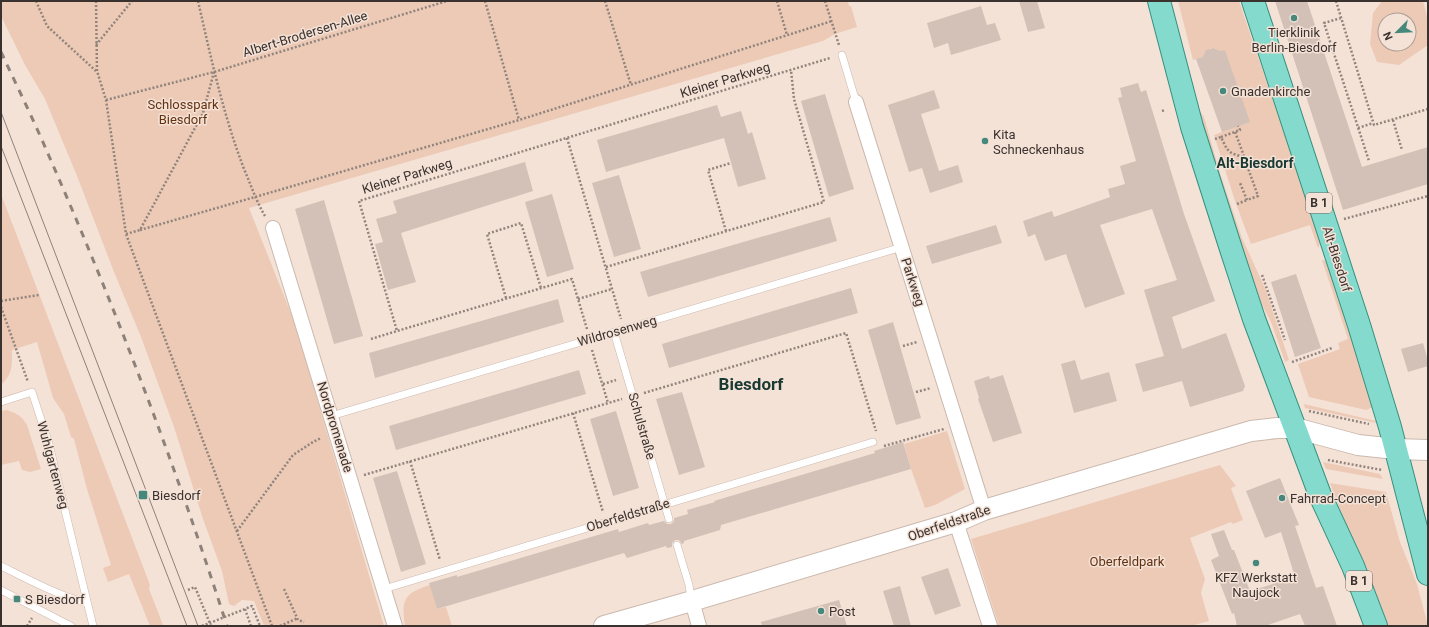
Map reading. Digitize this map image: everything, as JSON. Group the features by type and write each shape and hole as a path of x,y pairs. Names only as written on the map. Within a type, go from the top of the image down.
{"main road":[{"name":"B 1","path":"1159,1 1192,127 1254,319 1320,494 1353,566 1376,626"},
{"name":"Alt-Biesdorf","path":"1253,1 1360,325 1396,449 1428,574"}],"street":[{"name":"Parkweg","path":"856,102 984,510"},
{"name":"Nordpromenade","path":"273,228 395,626"},
{"name":"Oberfeldstraße","path":"604,626 956,522 984,510 1251,431 1277,428 1295,428"},
{"path":"1295,428 1358,445 1396,449 1428,450"},
{"path":"956,522 990,626"},
{"path":"692,601 699,626"}],"lane":[{"name":"Parkweg","path":"842,55 856,102"},
{"name":"Wildrosenweg","path":"331,416 902,247"},
{"name":"Schulstraße","path":"614,332 669,519"},
{"path":"1,402 32,392"},
{"name":"Wuhlgartenweg","path":"32,392 49,444 93,626"},
{"name":"Oberfeldstraße","path":"384,589 877,440"},
{"path":"677,545 692,601"},
{"path":"1,566 71,599 87,603"},
{"path":"1,590 71,626"}],"path":[{"path":"36,1 47,26 96,71"},
{"path":"96,1 96,71 106,100 126,234 272,626"},
{"path":"96,45 132,1"},
{"path":"198,1 214,72 231,134 258,205 273,228"},
{"name":"Albert-Brodersen-Allee","path":"106,100 214,72 447,1"},
{"path":"486,1 519,120"},
{"path":"605,1 631,85"},
{"path":"777,1 788,35"},
{"path":"825,1 842,55"},
{"path":"1336,1 1373,123"},
{"path":"1341,18 1324,23 1369,161"},
{"path":"126,234 255,198 519,120 832,21"},
{"name":"Kleiner Parkweg","path":"397,331 359,201 842,55"},
{"path":"606,267 824,202 794,99 791,70"},
{"path":"140,230 203,113 214,72"},
{"path":"1358,128 1373,123 1374,125 1393,120 1428,109"},
{"path":"1393,120 1402,150"},
{"path":"1212,140 1240,130 1238,126"},
{"path":"1235,132 1258,196 1237,204"},
{"path":"1221,137 1227,150 1244,157"},
{"path":"567,138 624,329"},
{"path":"726,231 708,170 731,163"},
{"path":"1240,183 1247,200"},
{"path":"1341,220 1428,196"},
{"path":"506,298 487,234 521,223 541,288"},
{"path":"371,339 572,279 608,403"},
{"path":"578,299 612,289"},
{"path":"1,302 39,295"},
{"path":"1,307 32,392"},
{"path":"350,479 846,333 877,440 884,446 943,429"},
{"path":"903,346 910,344"},
{"path":"1292,362 1332,348"},
{"path":"916,392 925,390"},
{"path":"1309,411 1376,425"},
{"path":"573,413 606,521"},
{"path":"237,531 293,455 313,442 337,433"},
{"path":"1324,459 1378,470"},
{"path":"410,461 444,570"},
{"path":"188,590 195,587 210,623"},
{"path":"284,589 298,620 304,622"},
{"path":"202,626 252,606 260,626"},
{"path":"245,609 251,626"},
{"path":"281,626 298,618"}],"green space":[{"name":"Schlosspark Biesdorf","path":"1,1 848,1 857,27 835,34 823,41 249,208 294,321 384,626 264,626 254,601 242,600 234,606 229,604 222,571 203,519 174,427 141,337 45,99 25,65 1,16"},
{"path":"1178,1 1239,1 1321,242 1318,248 1310,225 1251,244 1235,201 1214,135 1249,122 1225,50 1219,52 1216,49 1211,48 1204,52 1203,57 1193,60"},
{"path":"1382,1 1423,1 1428,20 1428,45 1399,65 1377,62 1370,44 1373,13"},
{"path":"1199,110 1204,117 1219,170 1242,238 1265,288 1289,360 1285,362 1271,322 1262,305 1240,246 1209,148"},
{"path":"1,194 150,585 149,589 163,625 150,626 129,574 108,582 103,568 111,565 87,489 74,439 71,437 64,414 53,398 37,342 12,350 12,365 10,373 1,385"},
{"path":"1322,260 1328,263 1373,407 1366,410 1309,397 1298,364 1340,349 1338,343 1348,339"},
{"path":"1304,404 1376,421 1377,423 1305,408"},
{"path":"7,410 18,415 27,425 41,469 30,472 22,470 19,461 1,465 1,411"},
{"path":"947,431 965,489 935,505 925,508 904,444"},
{"path":"1323,462 1380,474 1383,479 1326,469"},
{"name":"Oberfeldpark","path":"1220,465 1236,486 1231,488 1243,520 1233,524 1231,522 1190,538 1205,579 1201,593 1209,621 1191,626 999,626 971,539"},
{"path":"1330,483 1386,492 1400,542 1417,584 1428,626 1384,626"},
{"path":"430,585 437,609 446,607 452,626 405,626 404,604 406,599 415,591"}],"building":[{"path":"1019,1 1037,1 1045,28 1028,32"},
{"path":"1275,1 1307,1 1362,167 1428,147 1428,184 1343,210"},
{"path":"981,6 987,25 995,23 1001,40 951,55 948,43 934,48 927,23"},
{"name":"Gnadenkirche","path":"1213,48 1220,51 1225,50 1250,122 1222,132 1196,59 1203,57 1206,50"},
{"path":"1138,83 1141,92 1146,90 1184,214 1215,301 1172,317 1182,349 1226,333 1245,386 1243,391 1190,407 1182,381 1143,392 1135,364 1164,356 1144,290 1177,280 1152,209 1100,225 1125,294 1085,308 1066,254 1045,261 1035,234 1028,237 1023,221 1052,211 1054,217 1110,197 1108,189 1125,184 1120,166 1136,161 1118,98 1122,97 1120,88"},
{"path":"934,90 940,108 921,114 939,171 958,165 963,182 930,193 922,168 909,172 888,105"},
{"path":"825,94 854,189 829,197 801,101"},
{"path":"717,105 721,117 741,111 748,134 752,132 766,179 738,187 724,138 606,172 597,140"},
{"path":"525,162 533,191 401,233 416,282 388,290 375,244 383,242 376,219 397,213 393,201"},
{"path":"619,175 641,249 614,257 592,183"},
{"path":"552,194 574,269 547,277 525,202"},
{"path":"324,200 363,336 334,344 295,209"},
{"path":"830,217 837,241 648,297 640,272"},
{"path":"996,225 1002,243 932,264 926,246"},
{"path":"1296,274 1321,348 1295,357 1271,282"},
{"path":"851,288 858,313 669,368 662,344"},
{"path":"558,299 564,322 375,378 369,353"},
{"path":"893,322 921,418 896,425 868,330"},
{"path":"1423,343 1428,366 1408,372 1401,349"},
{"path":"1075,360 1081,380 1109,372 1117,401 1074,413 1061,364"},
{"path":"579,370 586,394 396,450 389,426"},
{"path":"1003,375 1022,433 993,442 978,399 974,381 989,376 990,379"},
{"path":"682,392 705,467 679,475 656,399"},
{"path":"616,411 639,488 613,496 590,419"},
{"path":"903,442 911,469 721,525 720,530 684,541 682,544 679,540 675,540 672,543 672,547 667,548 666,546 627,558 624,553 437,609 429,583 457,575 457,577 618,529 619,532 648,523 649,525 664,521 667,524 671,524 674,521 674,518 688,514 687,510 875,453 874,451"},
{"path":"397,471 426,564 401,572 373,478"},
{"path":"1280,478 1299,525 1295,526 1316,588 1323,586 1337,626 1305,626 1300,614 1265,626 1237,626 1234,613 1232,614 1211,560 1219,556 1211,534 1224,530 1232,550 1234,550 1250,591 1295,577 1281,532 1265,538 1246,491"},
{"path":"948,568 961,606 935,615 921,577"},
{"path":"900,586 911,626 894,626 883,591"},
{"name":"Post","path":"839,600 847,626 762,626 761,622"}],"tram line":[{"path":"1,112 198,626"},
{"path":"1,146 187,626"}],"railway":[{"path":"1,52 49,156 121,330 166,448 227,626"}],"place":[{"name":"Tierklinik Berlin-Biesdorf","path":"1294,18"},
{"name":"Gnadenkirche","path":"1223,91"},
{"name":"Kita Schneckenhaus","path":"985,141"},
{"name":"Biesdorf","path":"143,495"},
{"name":"Fahrrad-Concept","path":"1282,498"},
{"name":"KFZ Werkstatt Naujock","path":"1256,563"},
{"name":"S Biesdorf","path":"17,599"},
{"name":"Post","path":"821,611"}],"district":[{"name":"Alt-Biesdorf","path":"1255,163"},
{"name":"Biesdorf","path":"751,384"}]}
